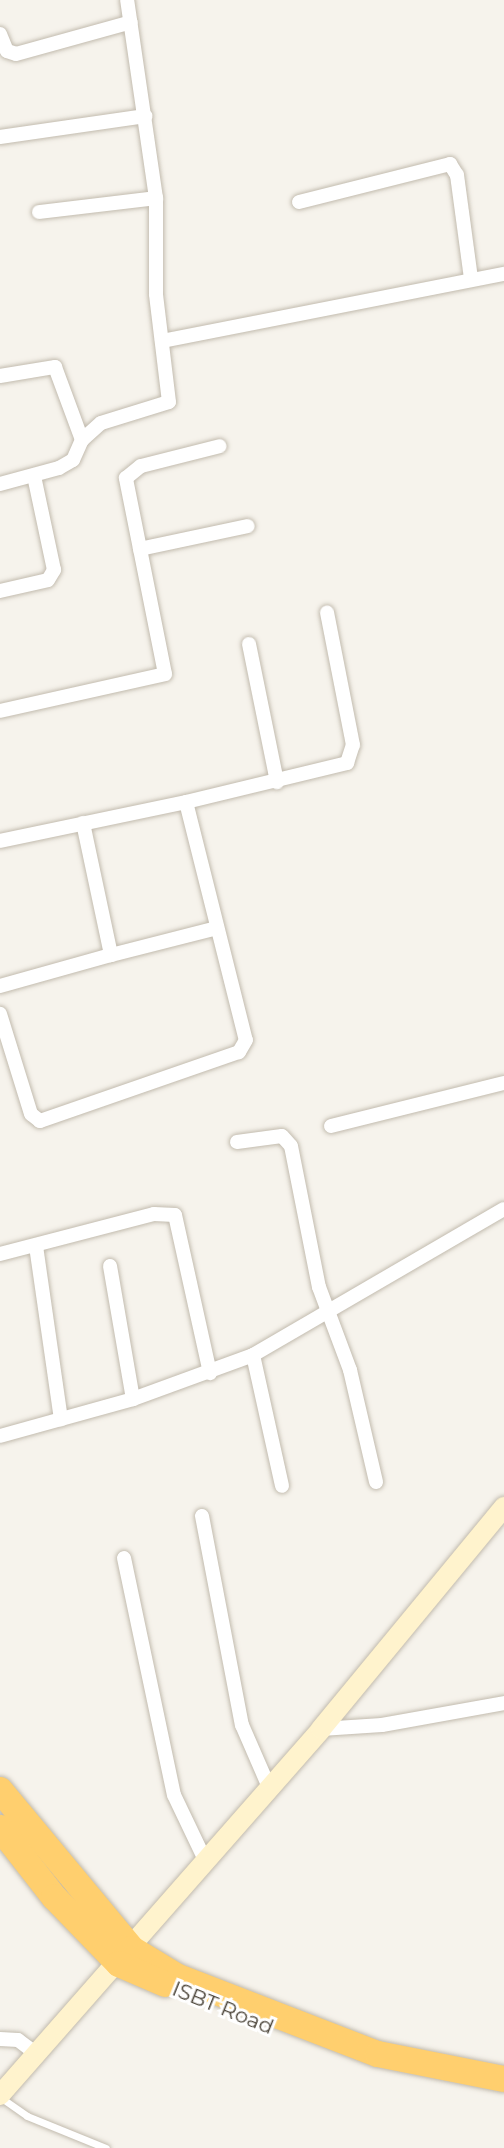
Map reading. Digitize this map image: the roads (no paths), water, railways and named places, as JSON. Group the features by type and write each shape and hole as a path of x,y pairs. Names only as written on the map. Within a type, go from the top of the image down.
{"highway":[{"path":"0,1790 126,1957 367,2050 504,2079"},
{"name":"ISBT Road","path":"0,1828 54,1897 126,1957 305,2040 393,2069 504,2093"}],"main road":[{"path":"0,2096 35,2053 126,1957 269,1787 321,1729 504,1507"}],"street":[{"path":"0,484 34,476 68,463 82,440 101,423 166,405 156,198 128,0"},
{"path":"0,34 7,51 16,54 131,22"},
{"path":"0,137 145,116"},
{"path":"299,202 450,164 457,175 471,279"},
{"path":"39,212 156,198"},
{"path":"162,341 504,274"},
{"path":"0,376 55,367 82,440"},
{"path":"0,711 165,674 126,484 129,473 220,446"},
{"path":"0,591 48,580 54,570 34,476"},
{"path":"140,549 248,526"},
{"path":"0,841 340,768 351,757 327,614"},
{"path":"249,644 277,782"},
{"path":"0,1014 31,1114 40,1121 239,1052 246,1034 186,802"},
{"path":"83,823 111,955"},
{"path":"0,986 217,928"},
{"path":"331,1126 504,1083"},
{"path":"237,1142 277,1136 288,1140 327,1312 350,1370 376,1482"},
{"path":"0,1436 133,1399 210,1373 253,1355 504,1209"},
{"path":"0,1254 154,1214 175,1215 210,1373"},
{"path":"36,1246 61,1419"},
{"path":"110,1266 133,1399"},
{"path":"253,1355 282,1486"},
{"path":"202,1516 242,1725 269,1787"},
{"path":"124,1558 174,1795 206,1862"},
{"path":"321,1729 382,1725 504,1703"},
{"path":"0,2039 18,2040 35,2053"}],"lane":[{"path":"0,2096 27,2116 106,2148"}]}
